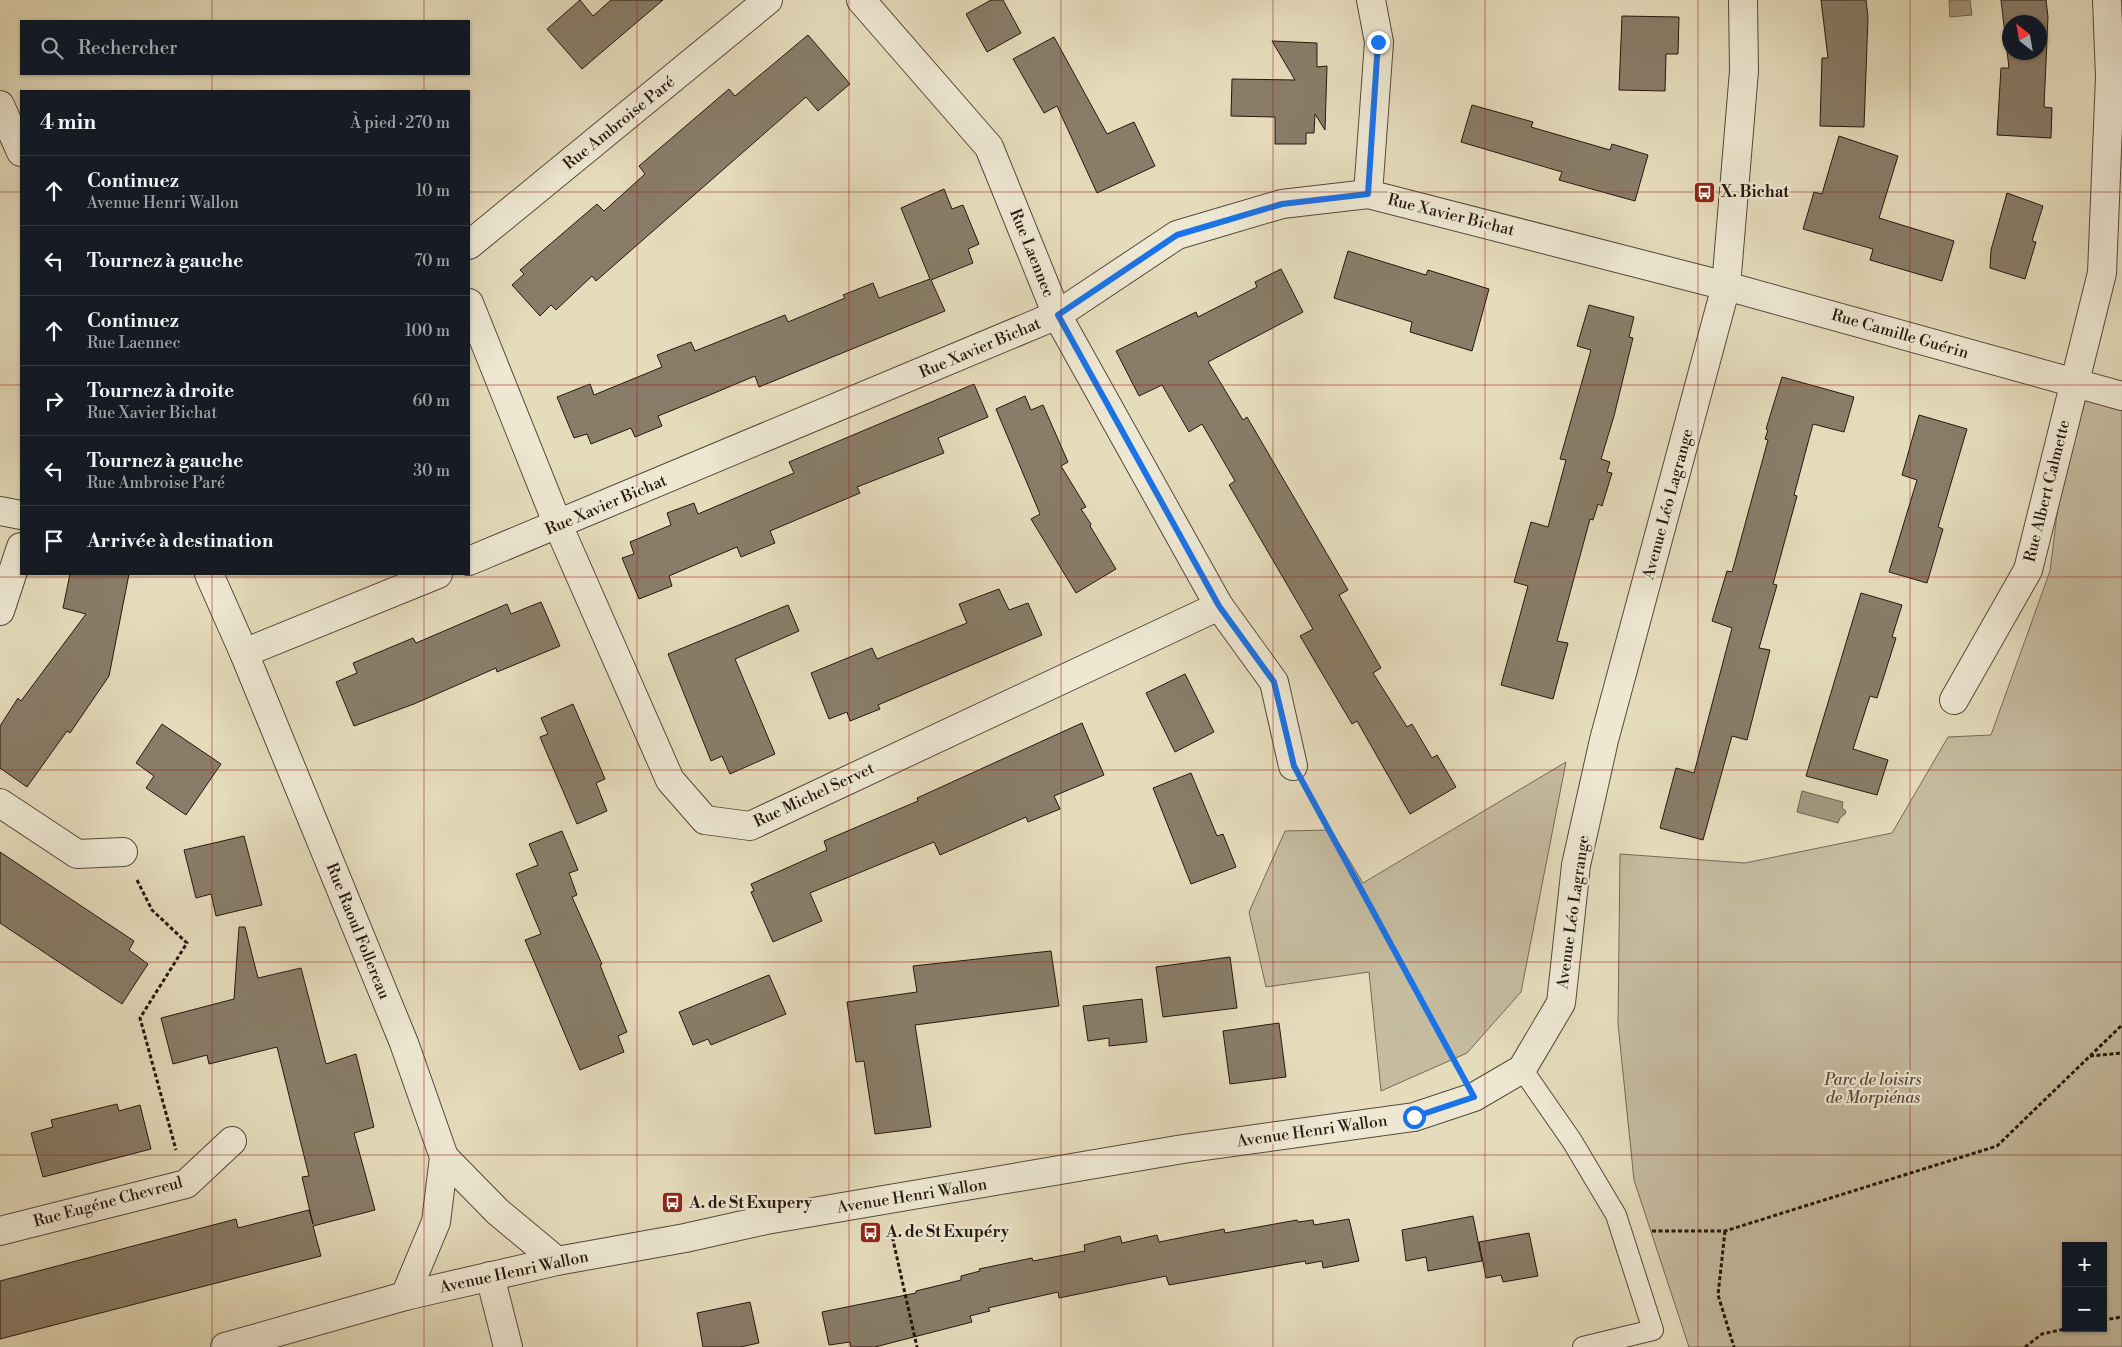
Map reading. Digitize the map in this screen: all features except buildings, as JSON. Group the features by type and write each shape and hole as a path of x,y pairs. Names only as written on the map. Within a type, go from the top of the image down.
{"street":[{"name":"Rue Ambroise Paré","path":"470,244 768,0"},
{"name":"Rue Laennec","path":"861,0 989,147 1058,315 1219,606 1274,682 1294,766"},
{"path":"1368,194 1378,42 1371,0"},
{"name":"Avenue Léo Lagrange","path":"1561,1003 1576,865 1604,740 1726,286 1744,71 1743,0"},
{"name":"Rue Albert Calmette","path":"1954,700 2028,570 2073,383 2102,273 2110,77 2108,0"},
{"path":"0,105 20,150"},
{"name":"Rue Xavier Bichat","path":"470,561 1058,315 1177,235 1282,204 1368,194 1726,286"},
{"name":"Rue Camille Guérin","path":"1726,286 2073,383"},
{"path":"470,305 558,525"},
{"path":"2073,383 2122,396"},
{"path":"0,511 20,515"},
{"name":"Rue Michel Servet","path":"558,525 670,780 705,820 750,826 1219,606"},
{"path":"0,611 20,550"},
{"name":"Rue Raoul Follereau","path":"209,575 244,653 404,1043 444,1157 436,1222 405,1296"},
{"path":"244,653 436,575"},
{"path":"0,803 77,854 123,852"},
{"name":"Avenue Henri Wallon","path":"225,1347 405,1296 490,1276 557,1261 685,1238 766,1220 884,1202 1183,1149 1414,1117 1474,1097 1522,1069 1561,1003"},
{"name":"Rue Eugéne Chevreul","path":"0,1231 186,1184 232,1141"},
{"path":"444,1157 498,1212 557,1261"},
{"path":"490,1276 508,1347"}],"lane":[{"path":"1522,1069 1572,1141 1616,1216 1653,1330 1583,1347"}],"path":[{"path":"1294,766 1474,1097"},
{"path":"123,852 152,910 187,943 140,1018 186,1184"},
{"path":"1621,1232 1725,1231 1997,1146 2122,1024"},
{"path":"2089,1056 2122,1053"},
{"path":"884,1202 917,1347"},
{"path":"1725,1231 1718,1295 1734,1347"},
{"path":"2107,1319 2122,1316"},
{"path":"2025,1347 2042,1334 2062,1329"}],"green space":[{"name":"Parc de loisirs de Morpiénas","path":"2073,383 2122,396 2122,1347 1689,1347 1634,1180 1618,1024 1620,854 1745,863 1892,833 1948,737 1991,735 2050,571"},
{"path":"1566,762 1521,992 1467,1053 1381,1091 1369,972 1266,987 1249,912 1285,831 1331,830 1363,883"}],"shaded area":[{"path":"1949,0 1970,0 1972,15 1950,17"},
{"path":"1802,791 1843,802 1842,808 1846,811 1845,814 1838,823 1797,812"}],"place":[{"name":"X. Bichat","path":"1705,192"},
{"name":"A. de St Exupery","path":"673,1203"},
{"name":"A. de St Exupéry","path":"870,1232"}],"route":[{"path":"1378,42 1368,194 1282,204 1177,235 1058,315 1219,606 1274,682 1294,766 1474,1097 1414,1117"}]}
